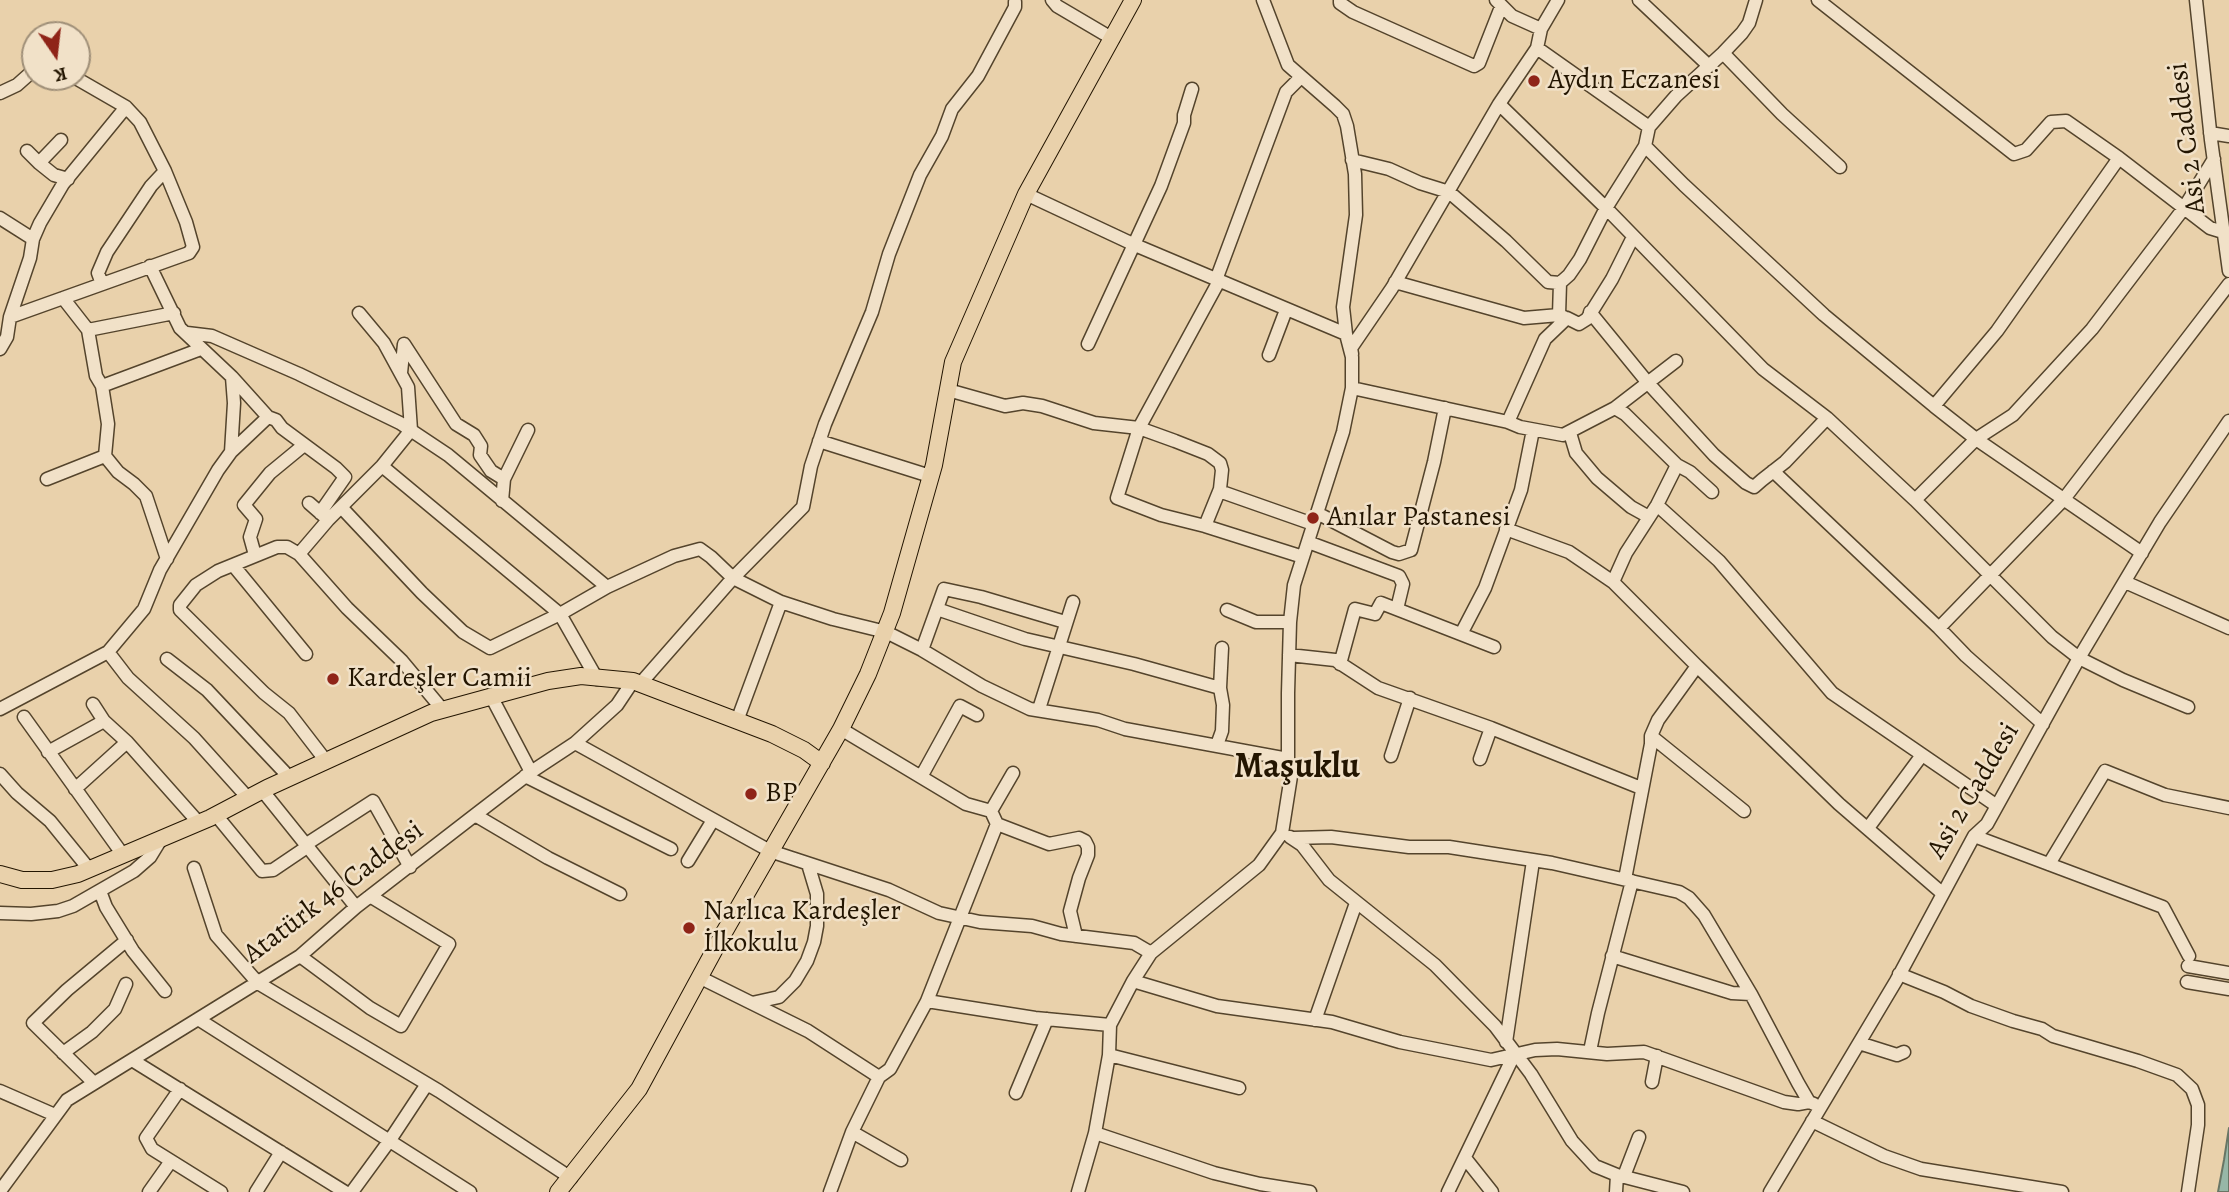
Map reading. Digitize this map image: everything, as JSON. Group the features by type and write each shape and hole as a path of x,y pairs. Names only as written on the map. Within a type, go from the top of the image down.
{"main road":[{"path":"558,1192 639,1089 699,977 841,729 886,632 930,476 954,362 1026,194 1133,0"},
{"path":"0,874 22,880 52,880 89,869 199,823 431,712 491,695 581,676 637,683 737,721 804,750 822,763"}],"street":[{"path":"1052,0 1057,6 1113,39"},
{"path":"1263,0 1288,65 1343,114 1347,127 1355,174 1356,215 1343,307 1352,357"},
{"path":"1340,0 1340,3 1353,12 1474,66 1479,63 1498,3 1512,16 1541,29"},
{"path":"1078,1192 1095,1133 1109,1055 1110,1025 1133,981 1151,953 1259,865 1282,833 1291,776 1288,759 1289,655 1294,585 1343,432 1352,388 1351,348 1395,282 1499,104 1537,48 1541,29 1558,0"},
{"path":"1639,0 1709,66"},
{"path":"1352,160 1390,169 1420,183 1449,192 1548,282 1560,283 1580,259 1606,208 1644,146 1649,127 1676,96 1723,54 1749,23 1756,0"},
{"path":"1818,0 2014,154 2026,150 2051,122 2066,121 2210,228 2223,232"},
{"name":"Asi 2 Caddesi","path":"2196,0 2210,133 2229,271"},
{"name":"Atatürk 46 Caddesi","path":"0,1191 67,1100 300,956 356,907 528,774 575,743 617,705 733,578 803,507 819,441 872,312 890,254 920,175 942,136 952,109 978,76 1016,6 1015,2"},
{"path":"1537,48 1649,127"},
{"path":"1723,54 1782,114 1840,167"},
{"path":"1301,77 1286,92 1217,281 1139,428 1117,498 1161,515 1303,557"},
{"path":"0,93 21,81"},
{"path":"10,317 189,253 193,247 165,171 140,122 126,107 91,87"},
{"path":"1088,344 1161,186 1184,123 1192,89"},
{"path":"1499,104 1606,208 1763,369 1827,418 2052,637 2079,658 2188,707"},
{"path":"0,349 7,337 10,317 30,258 33,239 63,184 126,107"},
{"path":"2210,133 2229,136"},
{"path":"39,163 61,139"},
{"path":"1644,146 1824,315 1934,406 1976,439 2142,553"},
{"path":"27,151 54,175 68,179"},
{"path":"1934,406 1997,331 2119,158"},
{"path":"1914,500 1976,439 2013,415 2092,329 2184,208 2214,159"},
{"path":"102,284 98,273 107,251 151,186 165,171"},
{"path":"1026,194 1217,281 1346,334"},
{"path":"0,218 33,239"},
{"path":"1395,282 1524,318 1563,317 1579,324 1587,319 1612,279 1633,237"},
{"path":"150,266 180,328 232,377 268,417 276,420 282,428 345,477 324,517 299,554"},
{"path":"1508,422 1545,339 1563,317 1560,283"},
{"path":"1939,628 2064,499 2229,284"},
{"path":"63,298 88,330 108,424 105,456 118,472 146,496 167,559"},
{"path":"1269,355 1286,310"},
{"path":"1590,312 1648,383 1714,456 1754,487 1827,418"},
{"path":"88,330 174,313"},
{"path":"324,517 341,507 382,466 411,430 408,387 384,343 359,313"},
{"path":"187,333 212,336 275,363 411,430 448,455 607,587"},
{"path":"401,374 404,344 456,424 474,435 481,446 480,455 491,471 504,479"},
{"path":"102,386 201,349"},
{"path":"1352,388 1563,435 1615,408 1676,361"},
{"path":"231,452 234,403 232,377"},
{"path":"948,390 1004,406 1023,403 1042,406 1094,423 1139,428 1208,454 1220,463 1222,470 1220,489 1205,526"},
{"path":"1220,489 1222,492 1315,518 1399,554 1410,550 1434,462 1445,408"},
{"path":"1615,408 1633,421 1677,465 1690,472 1712,492"},
{"path":"0,709 108,652 144,609 167,559 231,452 268,417"},
{"name":"Asi 2 Caddesi","path":"1770,1192 1812,1121 1815,1105 1842,1074 1942,892 1974,836 1987,824 2079,658 2160,522 2229,421"},
{"path":"502,501 504,479 528,430"},
{"path":"1461,634 1485,588 1521,490 1533,430"},
{"path":"1570,433 1576,453 1597,478 1631,507 1653,511 1719,561 1832,693 1997,806"},
{"path":"819,441 930,476"},
{"path":"255,555 250,537 256,519 244,505 270,473 304,445"},
{"path":"47,479 105,456"},
{"path":"1613,582 1626,553 1653,511 1677,465"},
{"path":"382,466 560,614 597,679"},
{"path":"1773,471 1966,656 2043,724"},
{"path":"309,503 324,517"},
{"path":"341,507 422,593 463,632 490,648 560,614 607,587 674,556 699,549 711,556 733,578 781,602 886,632 982,686 1030,709 1098,720 1125,729 1288,759"},
{"path":"1506,529 1569,552 1613,582 1839,804 1942,892"},
{"path":"1308,542 1399,576 1403,584 1397,609"},
{"path":"326,761 289,713 264,693 180,610 180,605 197,586 255,555 277,547 287,547 299,554 347,608 402,660 442,709"},
{"path":"233,565 306,654"},
{"path":"2125,582 2229,628"},
{"path":"922,650 944,589 1065,622"},
{"path":"737,721 781,602"},
{"path":"1039,709 1073,602"},
{"path":"1340,664 1356,609 1375,614 1381,603 1494,647"},
{"path":"937,609 1026,639 1134,664 1220,688"},
{"path":"1227,610 1256,622 1290,622"},
{"path":"1217,745 1222,732 1223,705 1220,688 1223,648"},
{"path":"108,652 128,678 255,794 306,846 356,907"},
{"path":"1289,655 1335,660 1378,688 1491,728 1641,788"},
{"path":"167,659 207,690 289,778"},
{"path":"1590,1051 1629,880 1651,736 1658,720 1697,666"},
{"path":"491,695 528,774 670,849"},
{"path":"1391,756 1410,698"},
{"path":"93,704 104,721 127,742 199,823"},
{"path":"921,776 960,706 977,715"},
{"path":"24,717 124,855"},
{"path":"48,751 104,721"},
{"path":"1480,759 1491,728"},
{"path":"841,729 967,804 991,811 998,824 1049,844 1079,838 1085,841 1088,855 1070,911 1076,936"},
{"path":"1651,736 1744,811"},
{"path":"75,789 127,742"},
{"path":"575,743 770,851 855,878 939,913 980,922 1032,926 1076,936 1134,943 1151,953"},
{"path":"1868,828 1922,755"},
{"path":"2049,864 2105,771 2165,795 2229,808"},
{"path":"991,811 1013,773"},
{"path":"0,774 17,793 50,821 89,869"},
{"path":"216,815 261,871 273,870 373,801 410,867"},
{"path":"475,815 548,858 620,894"},
{"path":"688,861 713,820"},
{"path":"830,1192 852,1132 879,1077 890,1069 927,1001 958,917 998,824"},
{"path":"1282,833 1294,838 1331,837 1409,847 1449,847 1534,860 1679,892 1689,898 1704,915 1815,1105"},
{"path":"1974,836 2163,907 2189,961 2229,973"},
{"path":"1294,838 1329,880 1435,965 1495,1026 1516,1053 1584,1157 1603,1171 1683,1192"},
{"path":"0,912 31,915 58,911 134,871 150,858 161,839"},
{"path":"1506,1041 1534,860"},
{"path":"752,1003 779,997 795,981 807,961 814,942 817,894 808,864"},
{"path":"194,867 216,935 258,983 427,1084 571,1178"},
{"path":"100,891 106,907 127,940 165,991"},
{"path":"300,956 370,1008 401,1026 449,944 370,897"},
{"path":"1315,1020 1356,903"},
{"path":"94,1083 33,1024 67,990 127,940"},
{"path":"1612,956 1732,993 1751,994"},
{"path":"1899,974 1971,1006 2042,1029 2053,1036 2177,1075 2192,1089 2198,1105 2198,1125 2188,1192"},
{"path":"699,977 808,1031 879,1077"},
{"path":"1133,981 1217,1006 1332,1022 1400,1042 1492,1060 1516,1053 1557,1049 1607,1054 1644,1052 1657,1056 1673,1056 1784,1102 1815,1105"},
{"path":"2187,982 2229,989"},
{"path":"63,1053 92,1032 116,1009 126,984"},
{"path":"927,1001 1047,1019 1110,1025"},
{"path":"198,1019 470,1192"},
{"path":"1016,1093 1047,1019"},
{"path":"1858,1043 1897,1055 1904,1052"},
{"path":"1448,1192 1516,1053"},
{"path":"1109,1055 1239,1088"},
{"path":"1652,1082 1657,1056"},
{"path":"132,1060 345,1192"},
{"path":"352,1192 427,1084"},
{"path":"180,1089 146,1139 152,1149 221,1192"},
{"path":"0,1091 55,1115"},
{"path":"1812,1121 1884,1156 1921,1169 2062,1192"},
{"path":"852,1132 901,1160"},
{"path":"1095,1133 1214,1172 1260,1184 1310,1192"},
{"path":"1616,1192 1639,1137"},
{"path":"256,1192 281,1152"},
{"path":"1465,1158 1492,1192"},
{"path":"149,1192 171,1161"}],"shaded area":[{"path":"2229,1128 2229,1192 2218,1192 2224,1160"}],"place":[{"name":"Aydın Eczanesi","path":"1534,81"},
{"name":"Anılar Pastanesi","path":"1313,518"},
{"name":"Kardeşler Camii","path":"333,679"},
{"name":"BP","path":"751,794"},
{"name":"Narlıca Kardeşler İlkokulu","path":"689,928"}],"district":[{"name":"Maşuklu","path":"1297,768"}]}
